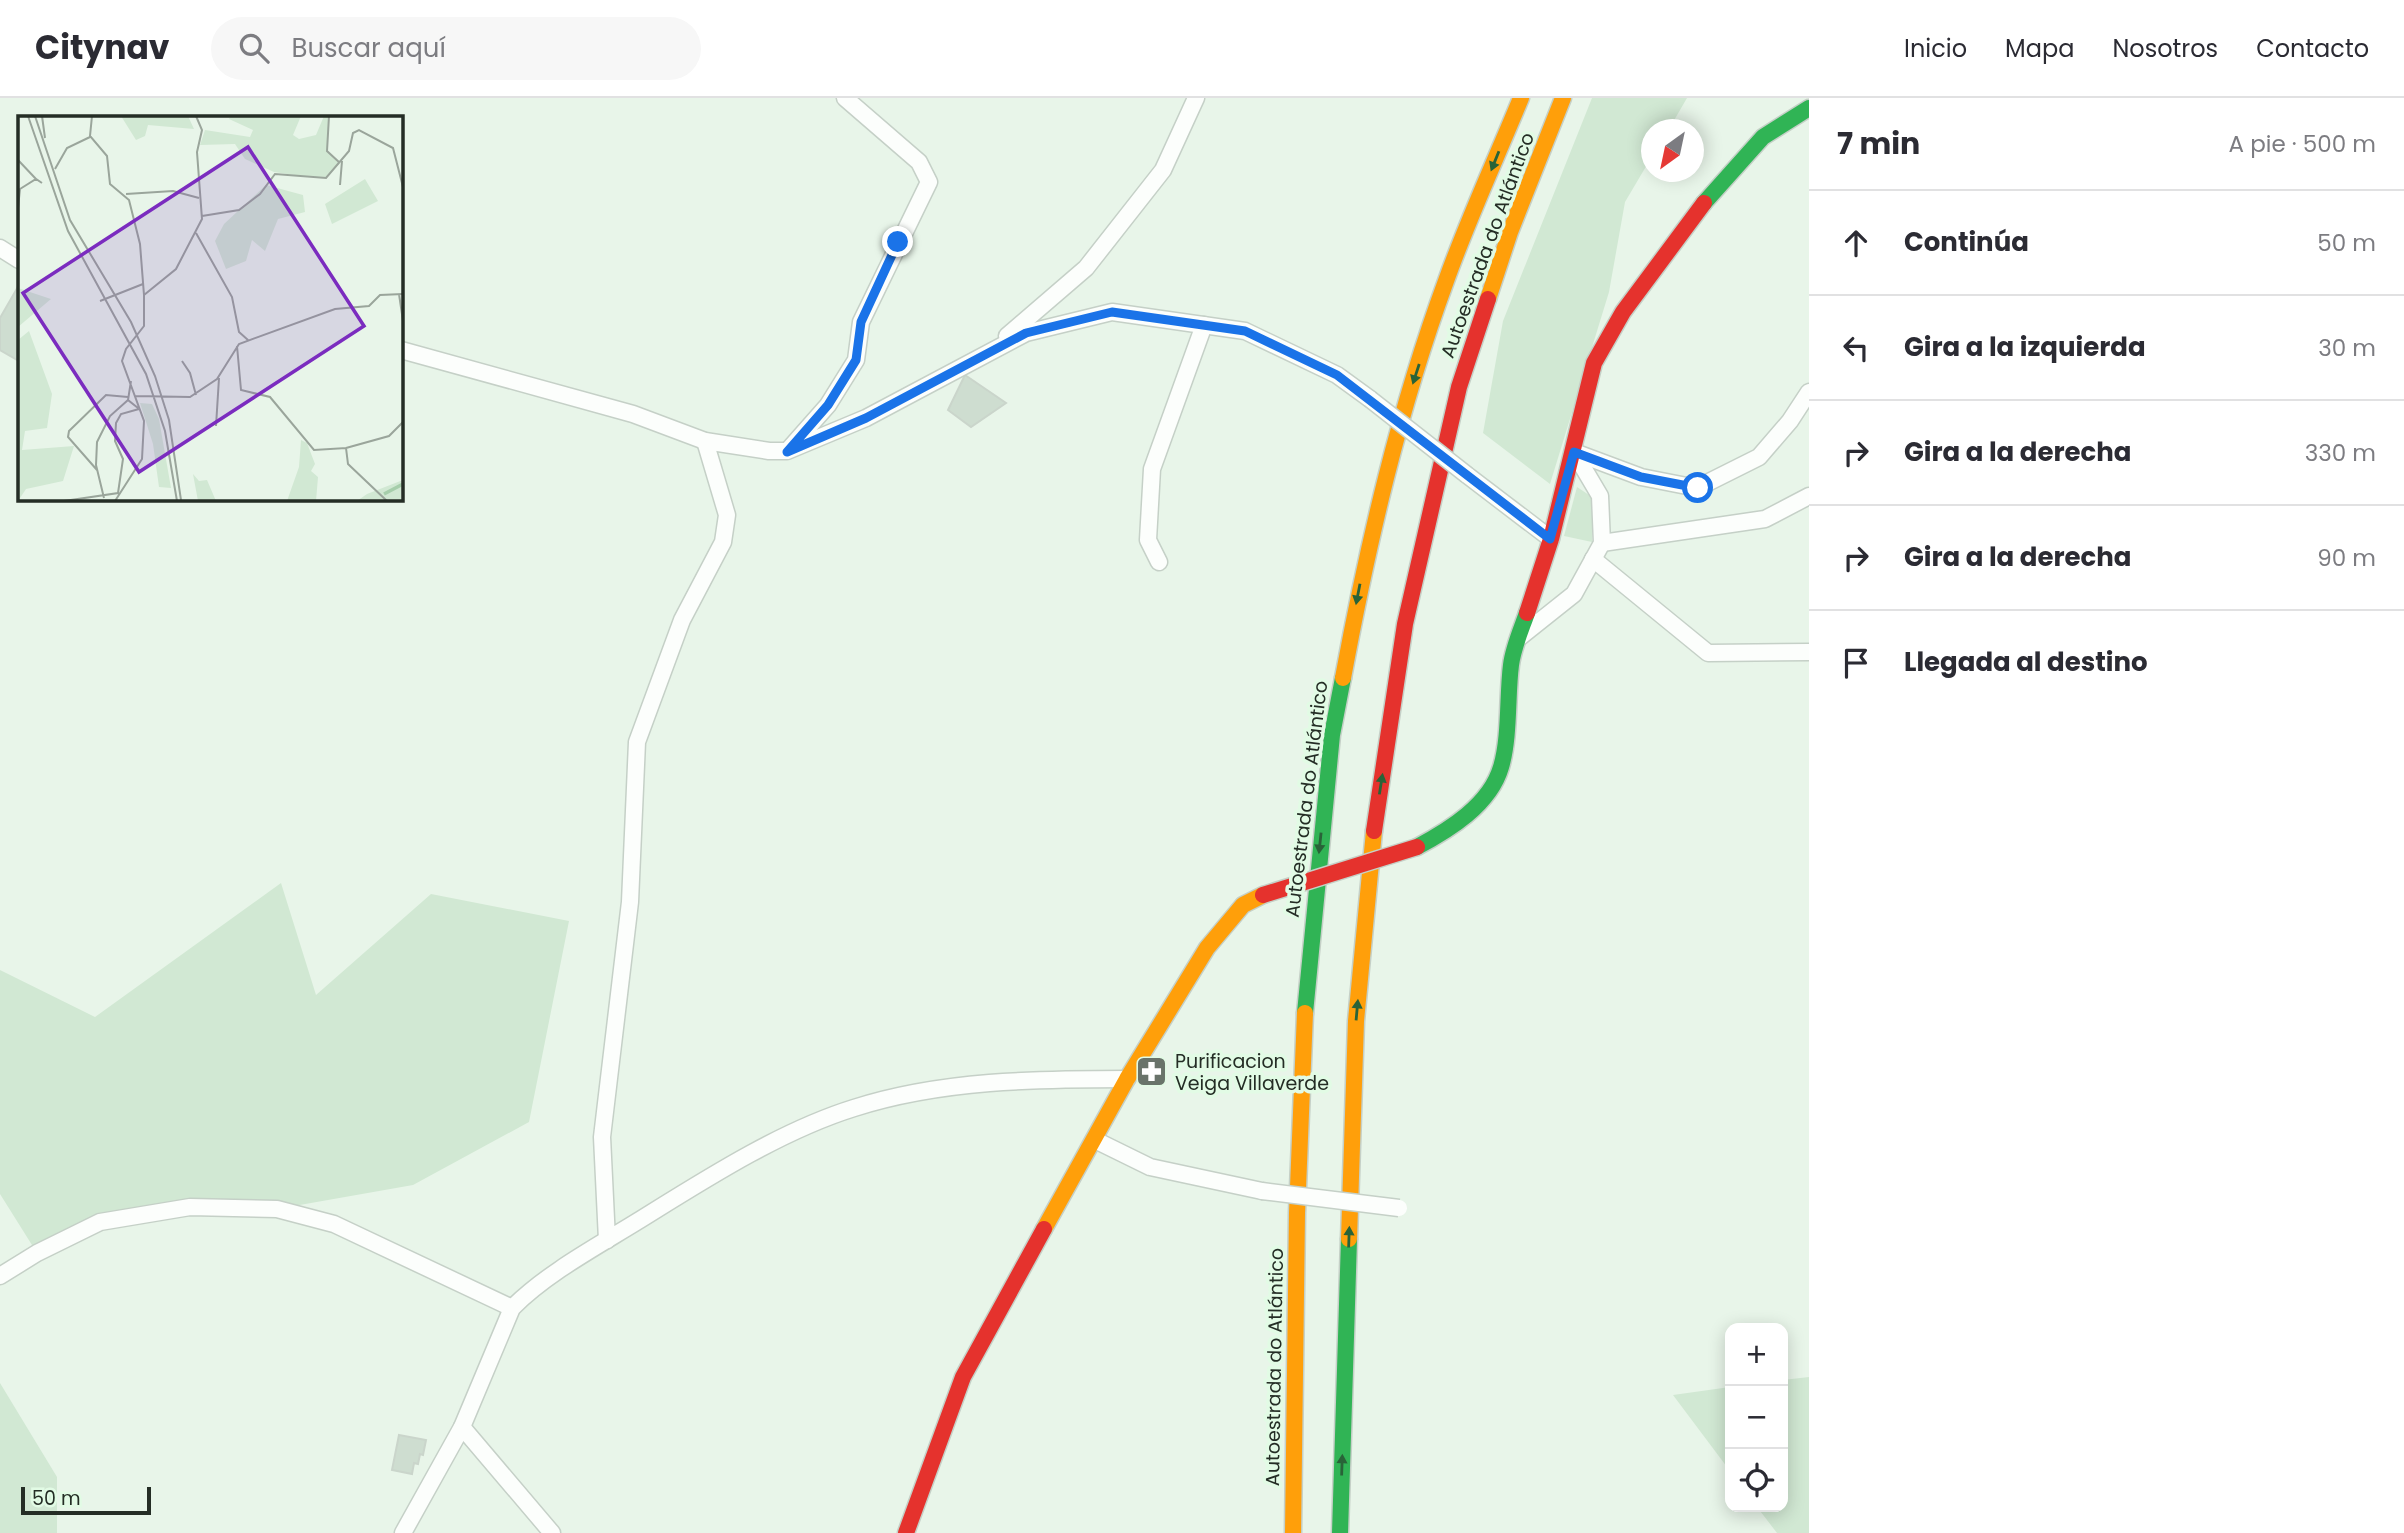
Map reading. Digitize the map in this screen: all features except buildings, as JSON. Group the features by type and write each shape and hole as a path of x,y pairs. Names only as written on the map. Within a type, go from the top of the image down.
{"main road":[{"name":"Autoestrada do Atlántico","path":"1293,1533 1297,1213 1306,973 1332,735 1361,579 1399,427 1446,280 1521,98"},
{"name":"Autoestrada do Atlántico","path":"1340,1533 1356,1021 1369,862 1405,624 1459,387 1510,232 1563,98"},
{"path":"906,1533 963,1377 1127,1079 1223,926 1243,905 1263,895 1417,847 1449,830 1478,803 1494,782 1504,753 1508,680 1517,639 1550,539 1574,452 1594,363 1612,327 1741,160 1774,128 1809,108"}],"street":[{"path":"787,452 828,405 856,360 861,322 929,182 919,162 845,98"},
{"path":"986,354 1086,268 1163,170 1196,98"},
{"path":"0,248 18,259"},
{"path":"402,350 633,414 705,441 787,452 866,418 1026,333 1112,312 1245,331 1337,375 1550,539"},
{"path":"1159,562 1148,540 1152,469 1204,325"},
{"path":"1574,452 1641,477 1698,488 1759,457 1790,421 1809,392"},
{"path":"607,1241 602,1137 630,902 637,742 682,620 723,542 727,515 705,441"},
{"path":"1517,639 1574,594 1602,543 1600,496 1574,452"},
{"path":"1602,543 1765,519 1809,496"},
{"path":"1593,559 1708,653 1809,652"},
{"path":"403,1533 462,1427 512,1308 525,1295 677,1196 811,1123 856,1107 926,1092 1026,1079 1127,1079"},
{"path":"1095,1140 1150,1167 1262,1191 1399,1208"},
{"path":"0,1276 37,1253 100,1222 190,1207 277,1209 334,1224 512,1308"},
{"path":"462,1427 552,1533"}],"green space":[{"path":"1592,98 1687,98 1675,119 1641,119 1641,175 1625,202 1609,292 1550,484 1483,433 1503,321"},
{"path":"1577,487 1592,497 1592,542 1564,536"},
{"path":"281,883 316,995 431,894 569,921 529,1122 413,1185 277,1209 190,1207 100,1222 37,1253 0,1194 0,970 95,1017"},
{"path":"1809,1377 1809,1533 1777,1533 1761,1512 1788,1512 1788,1379"},
{"path":"0,1383 57,1477 57,1533 0,1533"},
{"path":"1725,1388 1725,1464 1673,1395"}],"traffic: fast":[{"path":"1704,203 1763,137 1809,108"},
{"path":"1417,847 1467,815 1496,781 1506,743 1512,659 1527,613"},
{"path":"1305,1013 1332,735 1343,678"},
{"path":"1340,1533 1349,1239"}],"traffic: slow":[{"path":"1343,678 1386,477 1429,329 1473,212 1521,98"},
{"path":"1488,299 1510,232 1563,98"},
{"path":"1349,1239 1356,1021 1374,831"},
{"path":"1044,1229 1127,1079 1207,948 1243,905 1263,895"},
{"path":"1293,1533 1297,1213 1305,1013"}],"traffic: jam":[{"path":"1527,613 1551,539 1594,363 1623,312 1704,203"},
{"path":"1374,831 1405,624 1459,387 1488,299"},
{"path":"1263,895 1417,847"},
{"path":"906,1533 963,1377 1044,1229"}],"place":[{"name":"Purificacion Veiga Villaverde","path":"1152,1072"}],"route":[{"path":"898,242 861,322 856,360 828,405 787,452 866,418 1026,333 1112,312 1245,331 1337,375 1550,539 1574,452 1641,477 1698,488"}]}
